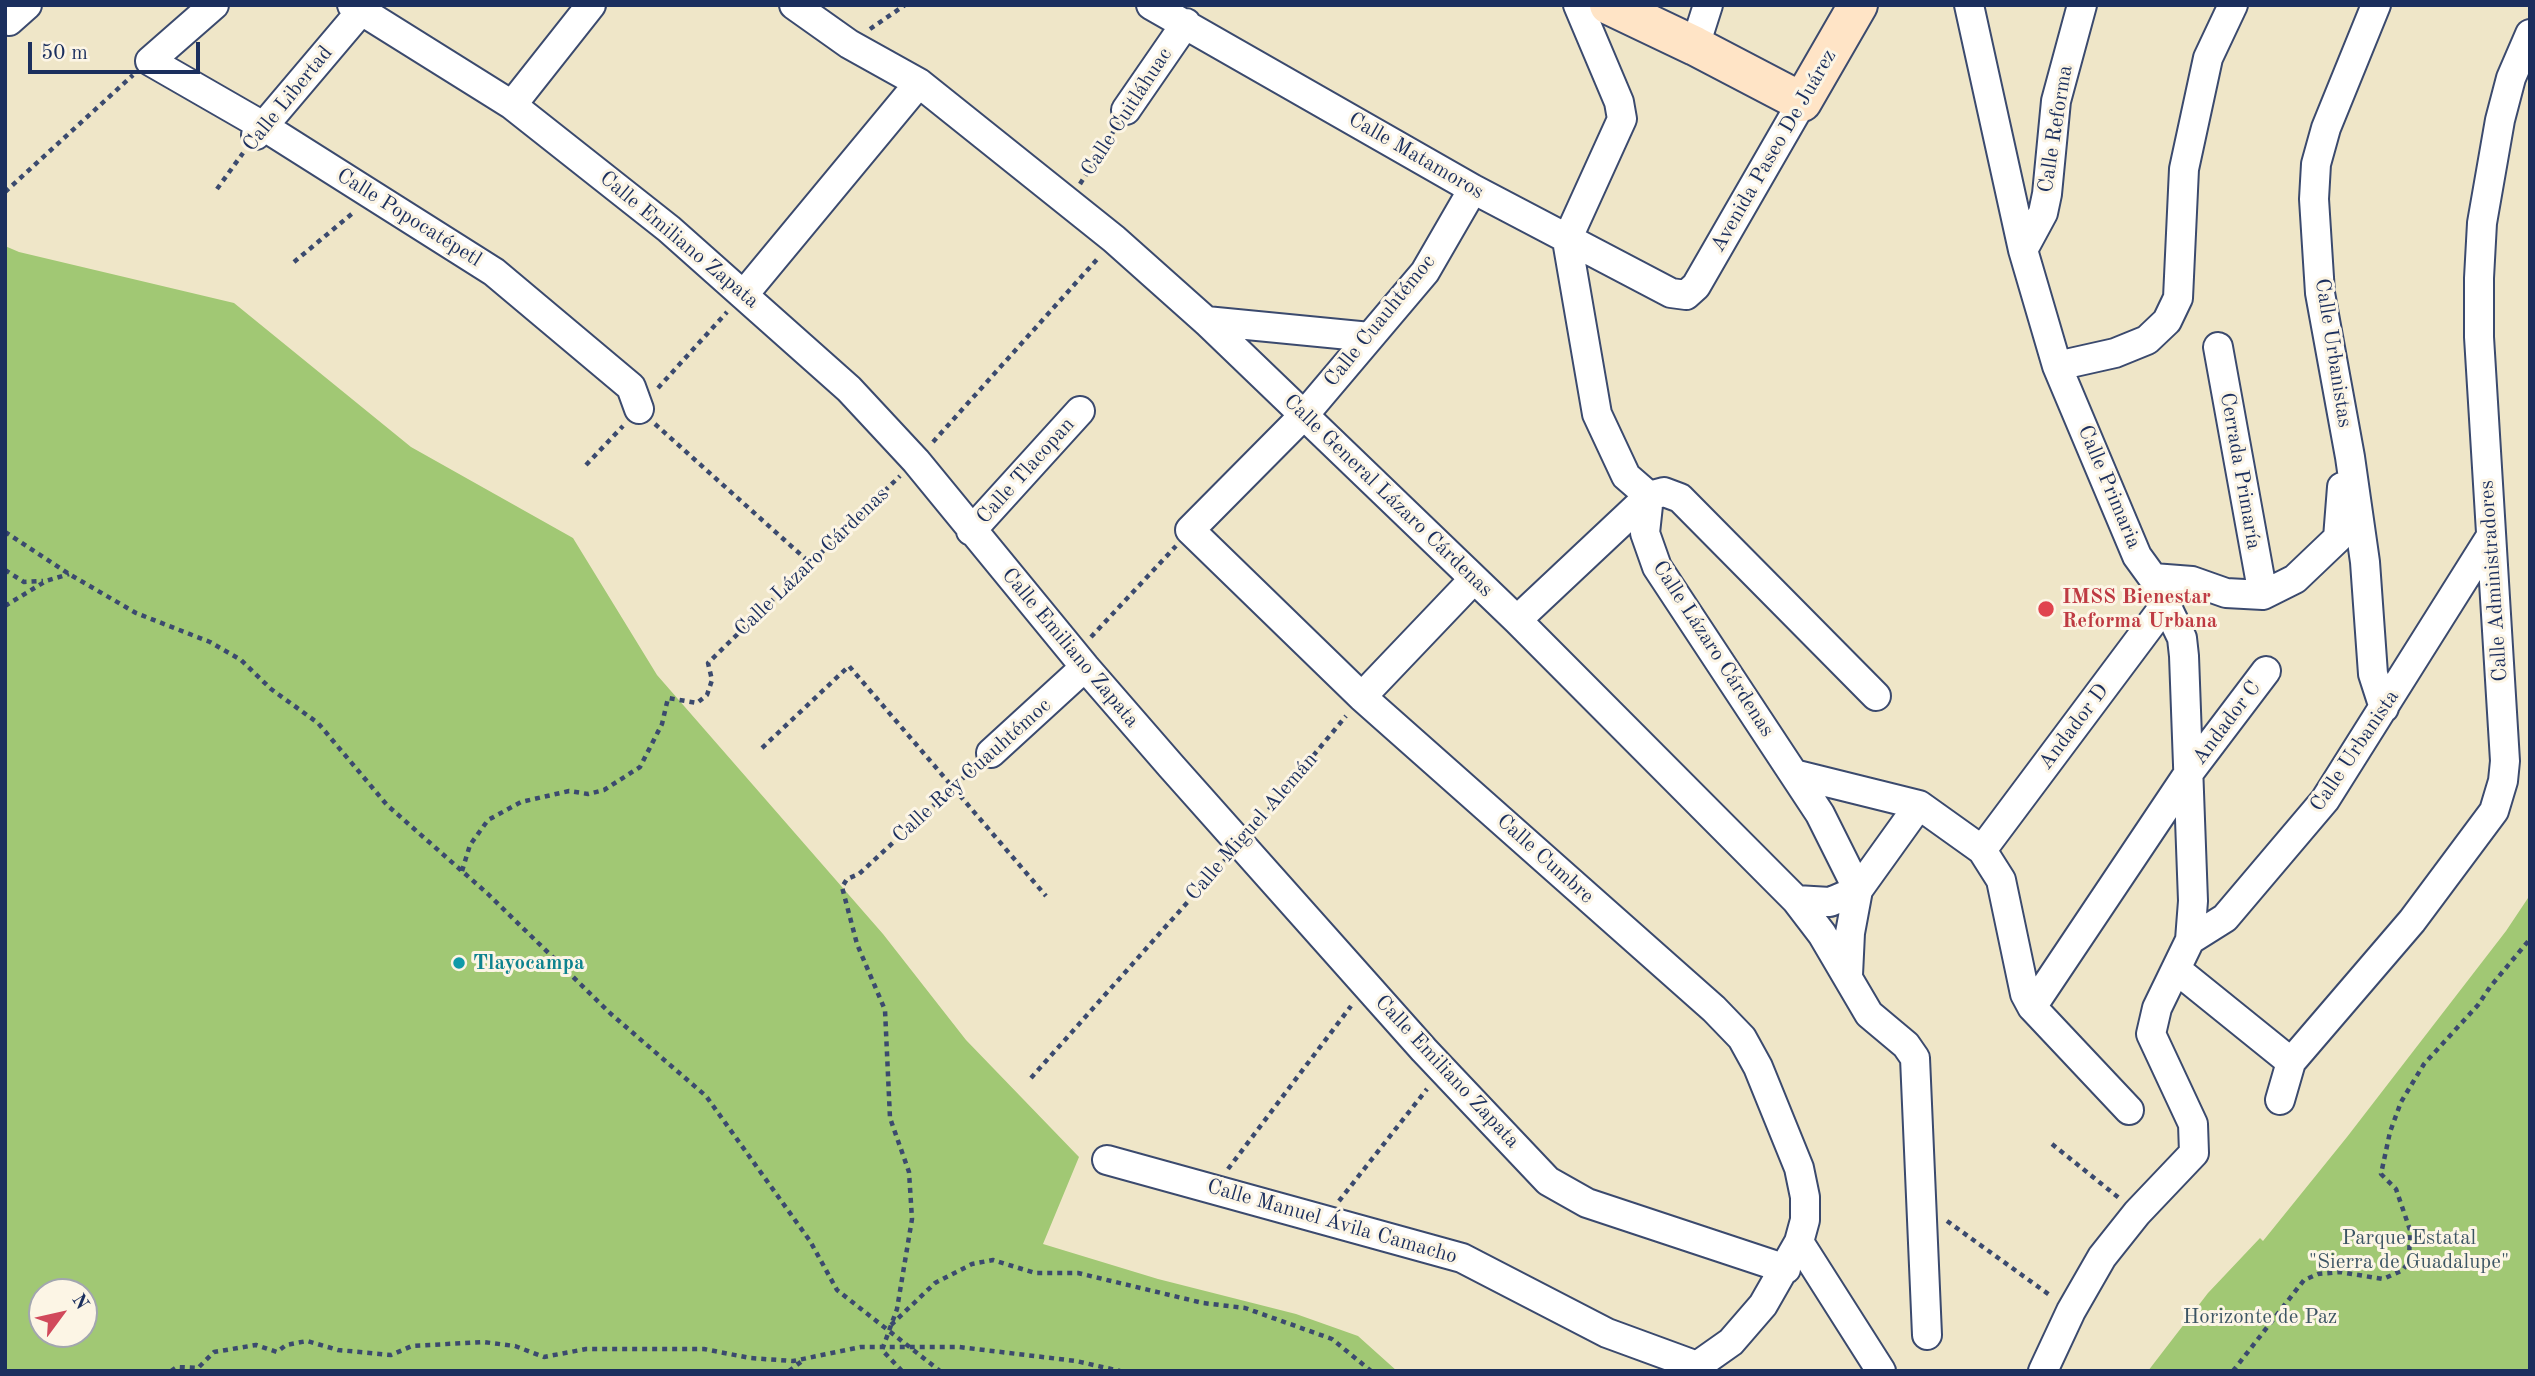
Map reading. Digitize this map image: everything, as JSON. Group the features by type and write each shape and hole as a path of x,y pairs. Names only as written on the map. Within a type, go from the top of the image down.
{"street":[{"path":"150,61 214,5"},
{"path":"512,105 591,5"},
{"name":"Calle General Lázaro Cárdenas","path":"780,5 800,11 849,44 919,83 1114,239 1206,321 1517,620 1796,900 1848,975 1869,1014 1906,1045 1915,1058 1921,1202"},
{"name":"Calle Matamoros","path":"1152,5 1473,189 1671,293 1686,295"},
{"path":"1578,5 1619,102 1622,119 1567,240 1597,414 1626,475 1649,496"},
{"path":"1609,5 1802,102"},
{"path":"1695,46 1708,5"},
{"name":"Avenida Paseo De Juárez","path":"1686,295 1696,286 1858,5"},
{"name":"Calle Primaria","path":"1969,5 2023,250 2057,366 2137,556 2153,578 2182,638 2193,901 2190,940 2157,1008 2151,1034 2193,1125 2194,1153 2137,1213"},
{"name":"Calle Reforma","path":"2023,250 2045,204 2056,101 2082,5"},
{"path":"2057,366 2115,353 2147,340 2167,321 2178,298 2184,169 2208,58 2233,5"},
{"name":"Calle Urbanistas","path":"2376,5 2326,128 2316,164 2314,199 2320,293 2350,457 2365,562 2373,674 2384,708"},
{"name":"Calle Emiliano Zapata","path":"357,8 512,105 745,293 849,389 916,461 1080,661 1240,843 1443,1070 1548,1181 1568,1195 1786,1269"},
{"name":"Calle Libertad","path":"260,130 357,8"},
{"name":"Calle Cuitláhuac","path":"1126,110 1186,23"},
{"name":"Calle Administradores","path":"2291,1062 2412,921 2494,811 2505,761 2479,337 2482,223 2500,120 2511,78 2530,34"},
{"name":"Calle Popocatépetl","path":"150,61 260,130 372,193 494,272 556,321 631,387 639,409"},
{"path":"745,293 919,83"},
{"name":"Calle Cuauhtémoc","path":"1304,415 1424,272 1473,189"},
{"path":"1206,321 1370,337"},
{"name":"Cerrada Primaría","path":"2218,347 2263,595"},
{"name":"Calle Tlacopan","path":"971,531 1080,411"},
{"path":"1190,530 1304,415"},
{"path":"2153,578 2192,582 2227,593 2263,595 2295,579 2338,538 2343,485 2350,457"},
{"path":"1517,620 1649,496 1664,492 1680,498 1876,696"},
{"name":"Calle Lázaro Cárdenas","path":"1649,496 1644,533 1657,567 1831,833 1858,890"},
{"name":"Calle Cumbre","path":"1190,530 1714,1009 1742,1038 1758,1067 1799,1168 1805,1197 1805,1220 1799,1242 1786,1269 1763,1305 1731,1342 1700,1368"},
{"name":"Calle Urbanista","path":"2190,940 2225,918 2325,800 2491,536"},
{"path":"1367,692 1474,579"},
{"name":"Andador D","path":"1982,850 2166,604"},
{"name":"Calle Rey Cuauhtémoc","path":"991,753 1080,661"},
{"name":"Andador C","path":"2188,774 2266,671"},
{"path":"1794,774 1919,805 1982,850 2001,880 2025,994 2032,1007 2129,1110"},
{"path":"2032,1007 2188,774"},
{"path":"1848,975 1850,933 1858,890 1919,805"},
{"path":"1796,900 1830,902 1858,890"},
{"path":"2177,970 2291,1062 2280,1100"},
{"name":"Calle Manuel Ávila Camacho","path":"1107,1160 1462,1258 1607,1333 1700,1368"},
{"path":"1921,1202 1927,1335"},
{"path":"2043,1371 2071,1311 2102,1257 2137,1213"},
{"path":"1799,1242 1881,1371"}],"path":[{"path":"849,44 905,5"},
{"path":"5,192 150,61"},
{"name":"Calle Cuitláhuac","path":"1068,202 1126,110"},
{"name":"Calle Libertad","path":"217,189 260,130"},
{"path":"294,262 342,224 372,193"},
{"name":"Calle Lázaro Cárdenas","path":"461,871 470,845 488,820 521,802 569,791 588,794 604,790 640,767 662,724 668,698 697,703 707,695 712,680 708,663 916,461 1114,239"},
{"path":"586,465 745,293"},
{"path":"639,409 809,562"},
{"path":"1080,661 1190,530"},
{"path":"5,532 136,613 210,642 241,660 271,689 318,723 387,805 461,871 611,1014 706,1096 810,1241 837,1290 940,1371"},
{"path":"5,570 24,582 46,581 69,574"},
{"path":"5,606 46,581"},
{"path":"762,748 849,666 1046,896"},
{"name":"Calle Miguel Alemán","path":"1031,1078 1240,843 1367,692"},
{"name":"Calle Rey Cuauhtémoc","path":"888,1328 897,1309 912,1219 909,1172 890,1118 885,1010 857,944 842,887 847,878 859,874 991,753"},
{"path":"2233,1371 2304,1280 2318,1274 2340,1272 2383,1279 2403,1269 2409,1261 2410,1230 2396,1189 2381,1174 2390,1132 2401,1102 2424,1064 2478,1006 2490,987 2530,939"},
{"path":"1213,1189 1366,985"},
{"path":"1325,1219 1443,1070"},
{"path":"2052,1144 2137,1213"},
{"path":"1921,1202 2071,1311"},
{"path":"882,1350 888,1328 934,1283 972,1264 993,1261 1035,1273 1079,1273 1203,1303 1245,1308 1332,1339 1371,1371"},
{"path":"171,1371 177,1367 198,1368 214,1352 256,1345 277,1352 286,1345 307,1341 338,1350 391,1355 412,1346 483,1342 515,1346 544,1357 586,1349 704,1349 750,1358 803,1361 850,1348 882,1350 911,1346 1076,1361 1120,1371"},
{"path":"882,1350 902,1371"},
{"path":"789,1371 803,1361"}],"green space":[{"path":"5,246 19,252 234,303 411,447 573,538 657,675 883,934 966,1040 1079,1157 1043,1244 1158,1279 1296,1314 1358,1336 1397,1371 5,1371"},
{"name":"Parque Estatal \"Sierra de Guadalupe\"","path":"2530,895 2530,1371 2148,1371 2208,1293 2260,1238 2263,1241 2347,1137 2506,931"}],"place":[{"name":"IMSS Bienestar Reforma Urbana","path":"2046,609"},
{"name":"Tlayocampa","path":"459,963"}],"park label":[{"name":"Horizonte de Paz","path":"2260,1317"}]}
